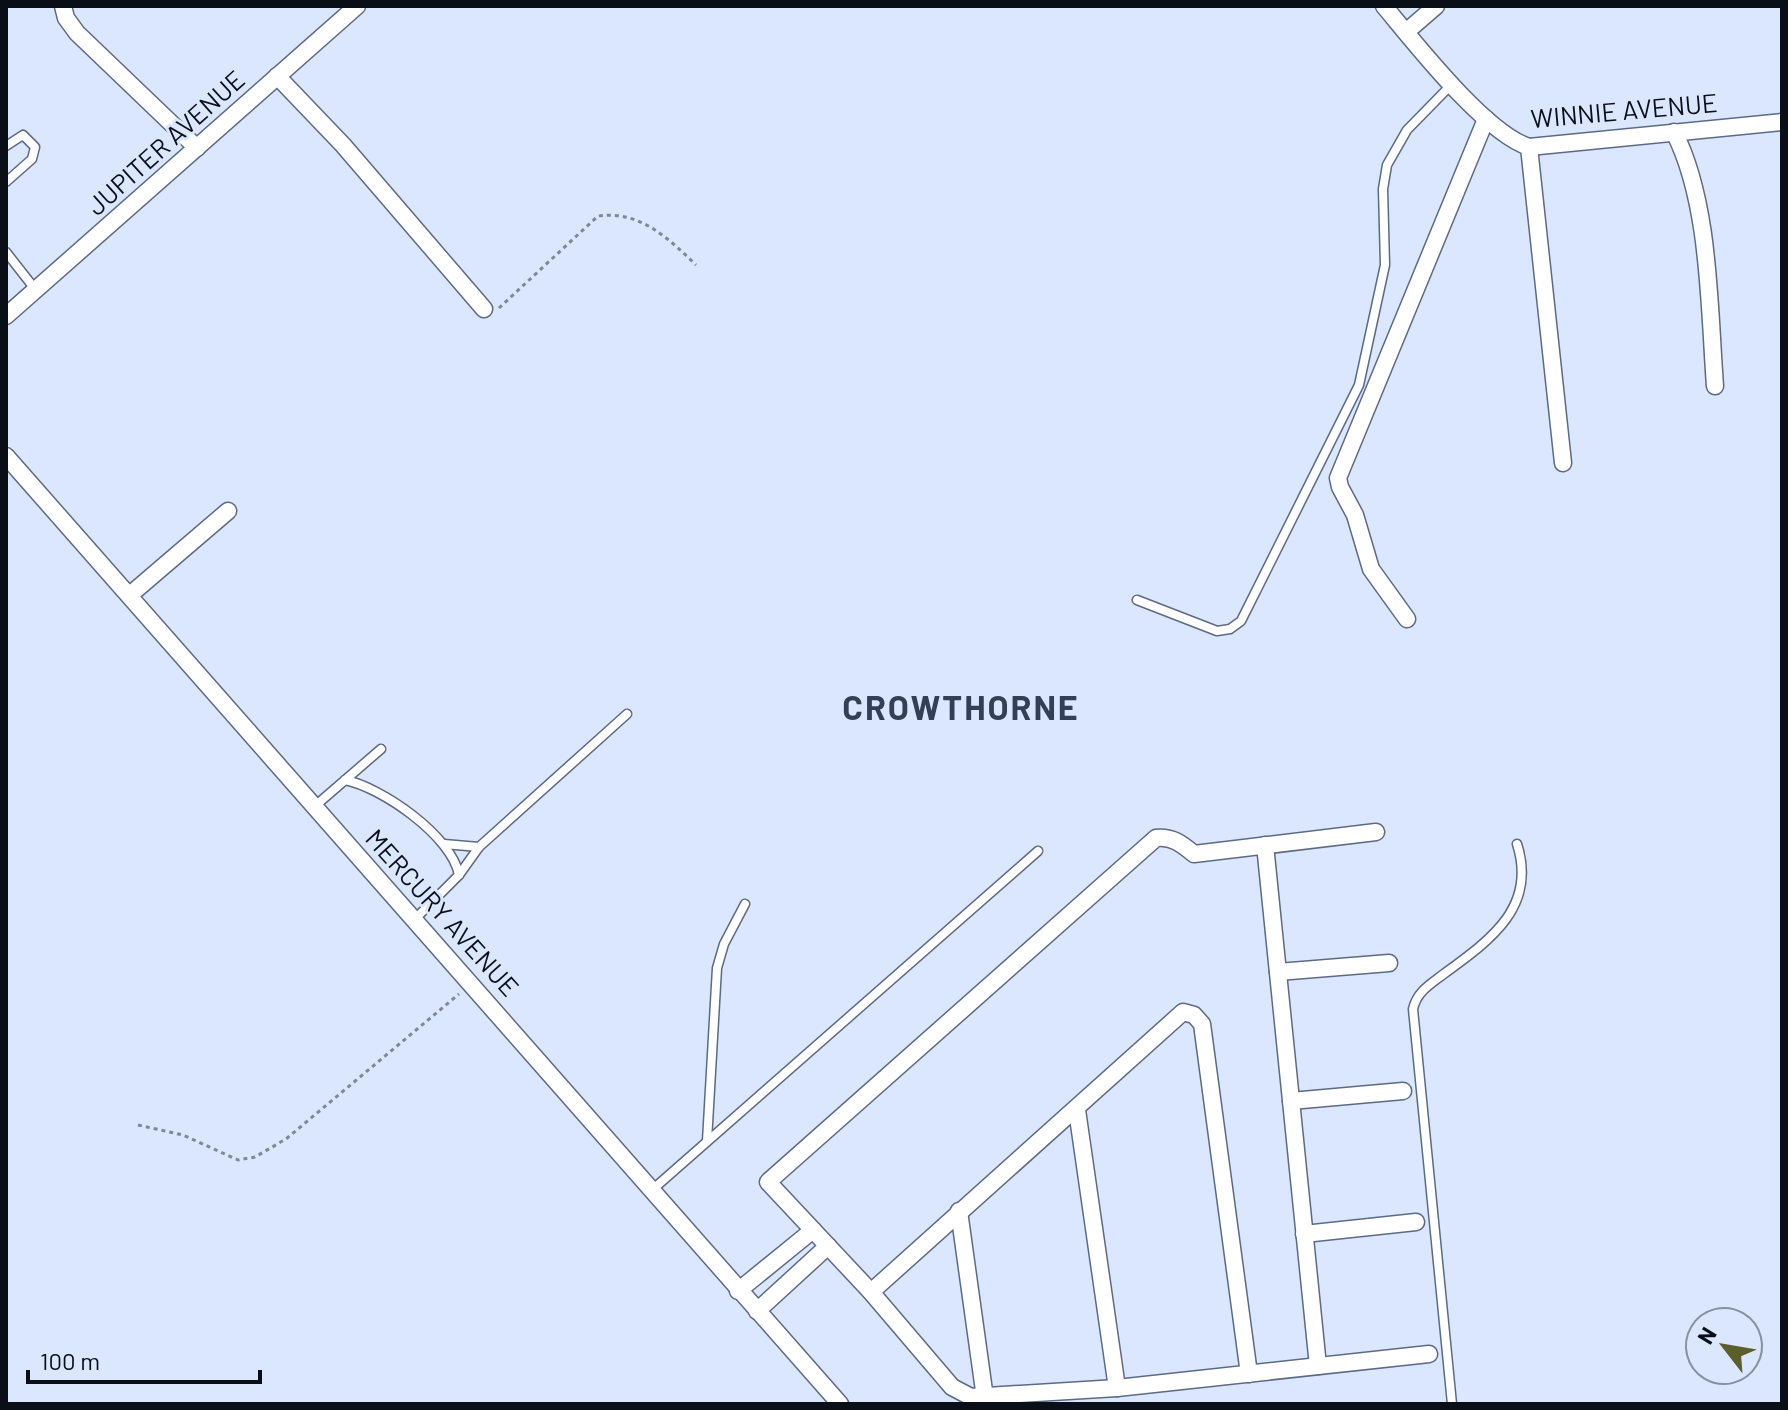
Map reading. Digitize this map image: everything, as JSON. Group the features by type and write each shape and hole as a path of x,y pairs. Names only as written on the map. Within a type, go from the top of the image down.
{"street":[{"path":"63,6 66,18 77,33 197,148"},
{"name":"JUPITER AVENUE","path":"6,316 357,6"},
{"name":"WINNIE AVENUE","path":"1384,6 1486,119 1514,141 1529,147 1782,122"},
{"path":"1406,32 1436,6"},
{"path":"277,76 343,145 484,309"},
{"path":"1407,619 1371,569 1355,515 1338,478 1486,119"},
{"path":"1674,132 1681,146 1704,250 1715,386"},
{"path":"1529,147 1563,463"},
{"name":"MERCURY AVENUE","path":"6,456 131,594 840,1404"},
{"path":"131,594 228,511"},
{"path":"1376,832 1194,854 1166,836 1156,838 768,1182 960,1393 985,1398 1117,1388 1429,1354"},
{"path":"1265,845 1318,1366"},
{"path":"1278,972 1389,963"},
{"path":"871,1292 1183,1012 1194,1015 1202,1024 1249,1374"},
{"path":"1291,1101 1403,1091"},
{"path":"1077,1110 1117,1388"},
{"path":"959,1211 985,1398"},
{"path":"1304,1234 1416,1222"},
{"path":"738,1291 813,1230"},
{"path":"757,1311 828,1246"}],"lane":[{"path":"1137,600 1217,631 1230,629 1241,621 1359,385 1385,265 1383,189 1387,165 1407,130 1453,83"},
{"path":"6,146 23,135 35,147 32,159 6,182"},
{"path":"6,252 36,290"},
{"path":"415,919 459,875 479,847 627,714"},
{"path":"314,806 381,749"},
{"path":"345,780 361,783 383,795 443,844 457,865 459,875"},
{"path":"443,844 479,847"},
{"path":"1452,1404 1413,1009 1424,988 1473,951 1516,906 1525,873 1517,844"},
{"path":"651,1190 1038,851"},
{"path":"707,1141 717,968 724,944 745,904"},
{"path":"753,1279 771,1298"}],"path":[{"path":"484,309 501,307 598,216 612,214 641,221 696,265"},
{"path":"138,1125 183,1135 230,1158 255,1157 286,1139 471,984"}],"district":[{"name":"CROWTHORNE","path":"961,708"}]}
